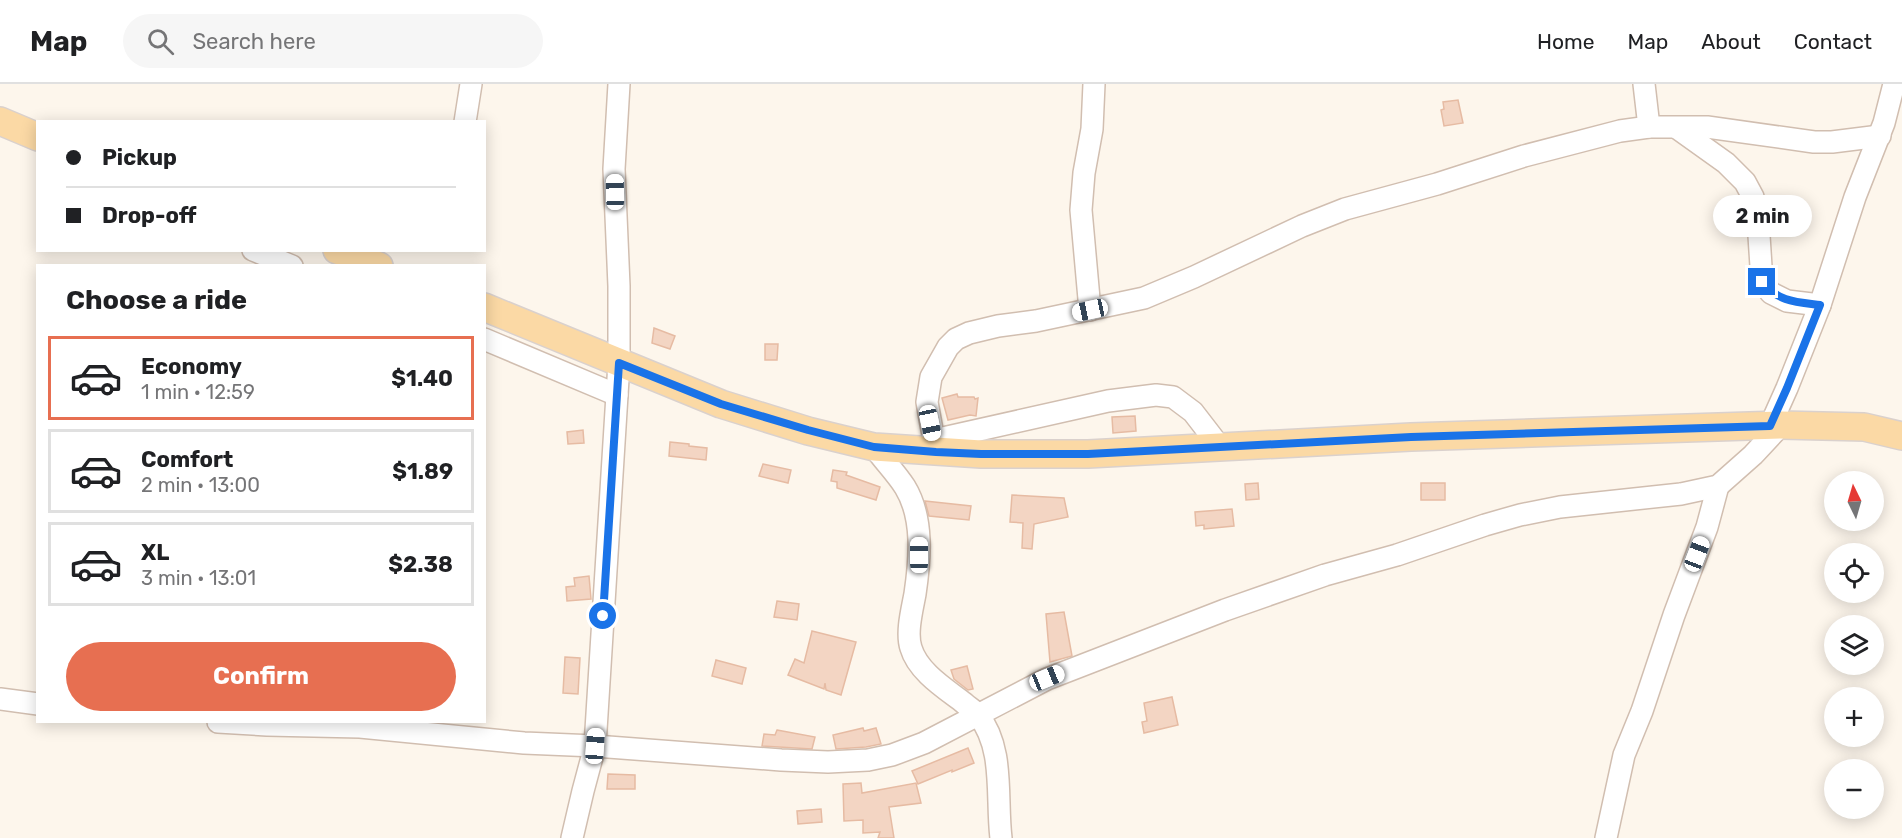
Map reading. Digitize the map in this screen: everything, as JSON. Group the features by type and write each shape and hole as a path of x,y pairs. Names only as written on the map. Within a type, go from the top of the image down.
{"main road":[{"path":"0,121 36,136"},
{"path":"342,252 374,264"},
{"path":"486,308 721,404 874,447 935,446 981,454 1088,454 1411,437 1775,425 1864,427 1902,436"}],"street":[{"path":"465,120 471,84"},
{"path":"573,838 595,746 619,363 619,286 614,169 619,84"},
{"path":"1090,310 1081,210 1084,173 1092,129 1094,84"},
{"path":"1644,84 1649,127"},
{"path":"234,723 360,727 524,743 781,760 828,762 868,760 892,755 924,743 1047,678 1314,578 1407,552 1520,515 1560,507 1681,494 1718,486 1753,455 1775,425 1820,305 1855,197 1880,136 1894,84"},
{"path":"1220,447 1193,412 1173,397 1156,395 1108,401 935,446 927,402 928,389 935,367 948,347 956,339 969,333 1144,298 1302,226 1345,209 1437,184 1524,156 1620,131 1649,127 1707,127 1815,142 1880,136"},
{"path":"1677,128 1726,163 1745,182 1753,197 1758,220 1762,282 1771,293 1787,301 1820,305"},
{"path":"258,252 287,264"},
{"path":"486,340 617,395"},
{"path":"874,447 904,487 912,502 916,518 919,568 910,629 910,647 923,668 978,714 990,737 996,757 1001,838"},
{"path":"1606,838 1624,755 1642,711 1674,615 1707,527 1718,486"},
{"path":"0,699 36,704"}],"building":[{"path":"1458,100 1463,123 1444,126 1441,110 1444,109 1443,102"},
{"path":"654,328 675,336 670,349 652,343"},
{"path":"765,344 778,344 777,360 765,360"},
{"path":"957,394 958,397 978,398 976,416 970,415 948,420 942,398"},
{"path":"1135,416 1136,431 1113,433 1112,417"},
{"path":"583,430 584,443 568,444 567,432"},
{"path":"670,442 707,448 706,460 669,456"},
{"path":"763,464 791,470 788,483 759,476"},
{"path":"833,470 847,472 846,475 880,487 876,500 837,488 837,482 831,481"},
{"path":"1258,483 1259,499 1246,500 1245,484"},
{"path":"1421,483 1445,483 1445,500 1421,500"},
{"path":"1012,495 1064,498 1068,517 1034,524 1032,549 1022,548 1023,523 1010,522"},
{"path":"925,501 971,506 969,520 929,516"},
{"path":"1232,509 1234,526 1204,529 1204,525 1196,526 1195,512"},
{"path":"589,576 591,599 567,601 566,587 575,586 574,578"},
{"path":"777,601 799,604 797,620 774,617"},
{"path":"1064,612 1072,656 1050,662 1046,614"},
{"path":"812,631 856,642 841,695 826,690 825,683 824,689 788,675 795,659 804,663"},
{"path":"565,657 580,658 578,694 563,693"},
{"path":"716,660 746,668 742,684 712,676"},
{"path":"967,666 973,689 968,690 954,679 951,670"},
{"path":"1172,697 1178,725 1144,733 1142,722 1147,721 1144,703"},
{"path":"863,728 864,731 876,728 881,744 836,749 833,735"},
{"path":"777,730 815,737 812,749 762,746 764,734 775,735"},
{"path":"968,748 974,763 918,784 912,771"},
{"path":"608,774 635,775 635,789 607,789"},
{"path":"861,783 862,793 916,783 921,803 889,807 894,838 878,838 880,832 863,833 863,820 844,821 843,784"},
{"path":"821,809 822,822 798,824 797,811"}],"route":[{"path":"603,616 619,363 721,404 808,430 874,447 936,452 1088,454 1411,437 1770,426 1820,305 1787,301 1771,293 1762,282"}]}
